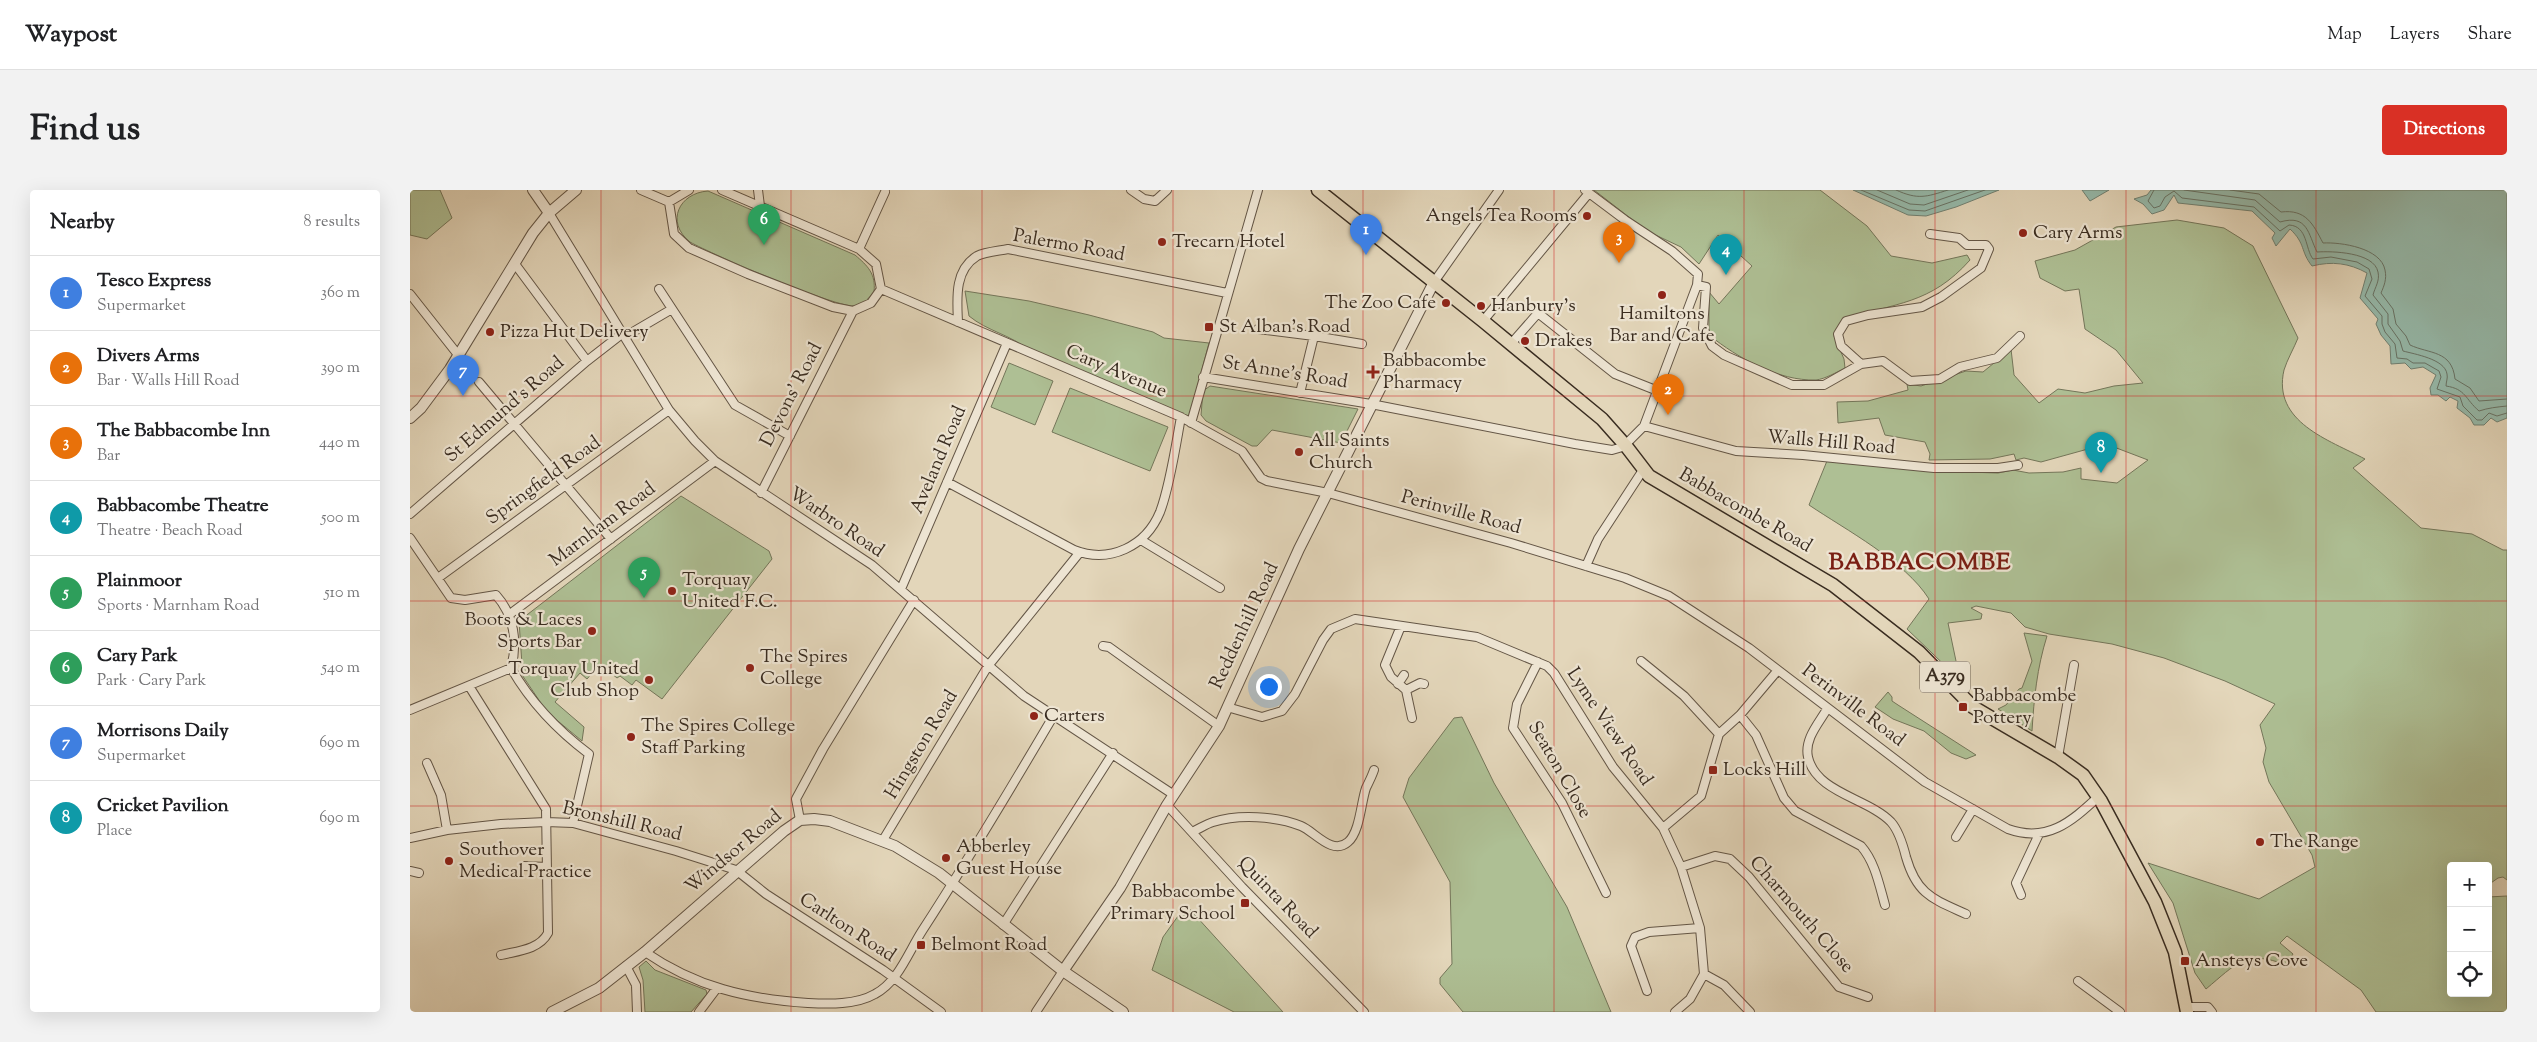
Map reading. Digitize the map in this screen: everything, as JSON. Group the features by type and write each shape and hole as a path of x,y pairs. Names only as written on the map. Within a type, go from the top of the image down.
{"main road":[{"name":"Babbacombe Road","path":"1318,190 1483,321 1602,419 1626,445 1649,476 1704,511 1833,585 1919,652 1973,706 2058,757 2083,775 2098,797 2155,902 2175,952 2187,1010"}],"street":[{"path":"533,190 549,213"},
{"path":"410,418 421,408 459,356 515,264 549,213 576,190"},
{"path":"641,190 668,202"},
{"path":"668,202 689,190"},
{"path":"668,202 674,234 689,248 756,277 833,307 853,311 871,303 881,289 876,264 859,249 722,190"},
{"path":"758,190 760,206"},
{"path":"1131,190 1144,199 1155,201 1167,190"},
{"path":"1191,423 1258,190"},
{"path":"1434,282 1497,190"},
{"path":"859,249 885,192"},
{"path":"1483,321 1587,192 1672,250 1692,267 1698,274 1697,285 1658,391 1644,426 1626,445"},
{"name":"Warbro Road","path":"549,213 625,334 669,410 695,442 715,461 872,565 1024,696 1174,795"},
{"path":"1861,364 1841,346 1838,334 1846,322 1868,315 1922,307 1941,297 1981,268 1987,256 1989,249 1986,245 1967,245 1959,238 1930,234"},
{"name":"Palermo Road","path":"958,322 957,291 967,266 981,255 1008,249 1227,293"},
{"path":"515,264 586,361"},
{"name":"Reddenhill Road","path":"1062,971 1120,888 1167,805 1219,726 1328,493 1434,282"},
{"path":"1697,285 1706,287 1703,328 1712,346 1724,355 1792,385 1824,386 1861,364 1883,361 1910,382 1940,379 1960,367 1997,358 2020,336"},
{"path":"659,289 734,405 790,436"},
{"name":"Cary Avenue","path":"881,289 1181,417 1242,451 1261,478 1328,493"},
{"path":"410,294 459,356"},
{"name":"St Edmund's Road","path":"410,514 516,424 586,361 625,334 672,309"},
{"name":"Devons' Road","path":"761,492 853,311"},
{"path":"1510,345 1538,313 1615,374 1658,391"},
{"path":"1258,329 1362,344"},
{"path":"1300,393 1314,336"},
{"name":"Aveland Road","path":"901,589 1007,343"},
{"name":"St Anne's Road","path":"1203,377 1372,404 1612,450 1626,445"},
{"path":"479,382 568,486 610,539"},
{"name":"Springfield Road","path":"438,578 568,486 589,467 669,410"},
{"path":"947,482 1080,552 1092,556 1117,552 1141,540 1160,512 1181,417"},
{"name":"Walls Hill Road","path":"1644,426 1736,451 1803,455 1934,468 1998,468 2018,465"},
{"name":"Marnham Road","path":"510,614 715,461"},
{"path":"1586,566 1598,539 1643,470"},
{"name":"Perinville Road","path":"1328,493 1586,566 1669,596 1749,648 1925,782 2018,833 2039,834 2049,832 2074,818 2098,797"},
{"path":"410,538 452,598 465,600 496,595 510,614 514,639 511,668 521,686 548,719 588,754 573,823"},
{"path":"1141,540 1220,588"},
{"name":"Hingston Road","path":"883,840 988,666 1080,552"},
{"path":"800,820 796,799 823,749 914,600"},
{"name":"Lyme View Road","path":"1227,707 1262,717 1282,711 1295,694 1323,640 1331,629 1342,622 1355,619 1477,637 1538,662 1554,673 1612,767 1663,828 1681,867 1700,928 1704,974"},
{"path":"1401,626 1385,665 1386,671 1406,690 1412,718"},
{"path":"1103,646 1110,646 1219,726"},
{"path":"1641,661 1684,696 1719,734"},
{"name":"Seaton Close","path":"1538,662 1517,704 1513,728 1562,803 1606,893"},
{"path":"2058,757 2074,665"},
{"path":"410,710 511,668"},
{"path":"1663,828 1701,796 1719,734 1740,716 1778,670"},
{"path":"1398,684 1404,676"},
{"path":"1406,690 1420,683 1424,684"},
{"path":"468,686 546,809 548,933 535,946 501,955"},
{"path":"1828,709 1808,743 1808,758 1814,770 1829,785 1877,810 1892,822 1900,835 1915,880 1929,897 1966,914"},
{"path":"644,952 665,965 717,988 766,1000 834,1004 874,995 894,978 954,884 1054,715"},
{"path":"1740,716 1756,735 1784,798 1795,811 1861,846 1867,853 1877,876 1885,905"},
{"path":"1003,925 1113,753"},
{"path":"426,763 442,795 447,830"},
{"path":"1192,832 1212,822 1257,818 1301,826 1312,831 1325,843 1345,844 1349,842 1354,831 1366,788 1374,770"},
{"name":"Quinta Road","path":"1167,805 1242,887 1364,1012"},
{"path":"1956,837 1973,810"},
{"name":"Windsor Road","path":"552,1012 599,988 644,952 784,830 800,820 814,819 830,821 883,840 954,884 1062,971 1123,1012"},
{"name":"Bronshill Road","path":"410,838 447,830 546,822 573,823 676,851 736,870"},
{"path":"2021,895 2016,883 2039,834"},
{"name":"Charmouth Close","path":"1681,867 1715,856 1730,858 1749,877 1839,987 1868,997"},
{"path":"524,866 547,867"},
{"name":"Carlton Road","path":"736,870 790,911 894,978 941,1012"},
{"path":"410,871 419,873"},
{"path":"1647,991 1631,946 1635,937 1648,932 1700,928"},
{"path":"626,966 636,985 637,1012"},
{"path":"1036,1012 1062,971"},
{"path":"1675,1012 1690,999 1704,974 1724,984 1750,1012"},
{"path":"2078,981 2120,1012"},
{"path":"699,1012 717,988"},
{"path":"2187,1010 2208,1007 2212,1012"}],"shaded area":[{"path":"410,190 440,190 452,218 427,239 410,235"},
{"path":"1594,190 1820,190 1867,226 1891,256 1932,263 1967,255 1970,260 1941,286 1926,294 1896,305 1843,320 1834,336 1844,359 1845,368 1816,380 1787,377 1746,360 1709,335 1709,292 1719,304 1752,266 1718,235 1699,264 1681,247 1647,231"},
{"path":"708,191 855,255 870,271 874,280 874,292 859,305 845,305 774,280 690,242 682,234 678,226 679,210 689,197"},
{"path":"2177,220 2224,228 2253,246 2298,338 2284,370 2283,388 2287,403 2295,416 2306,427 2320,436 2365,459 2353,468 2421,528 2472,534 2503,550 2507,550 2507,880 2503,877 2492,882 2492,862 2447,862 2447,997 2492,997 2492,897 2507,896 2507,1012 2376,1012 2361,990 2287,936 2280,943 2293,954 2286,965 2261,958 2251,959 2234,966 2206,989 2195,973 2173,903 2148,863 2259,899 2315,867 2312,855 2269,782 2263,762 2266,748 2260,725 2275,704 2225,681 2164,658 2112,644 2049,634 2025,627 2011,613 1976,606 1971,608 1982,614 1981,619 1948,623 1960,680 1907,629 1929,599 1918,585 1874,547 1809,505 1829,456 1934,471 1998,473 2013,470 2029,473 2063,472 2081,468 2081,479 2117,483 2148,460 2106,444 2041,462 2024,458 2016,460 2014,454 1990,459 1929,460 1930,454 1925,442 1885,435 1879,418 1838,423 1837,402 1868,401 1908,390 1907,384 1921,386 1966,371 1983,372 2011,349 2014,375 2039,403 2058,389 2085,393 2114,386 2143,383 2116,350 2085,329 2079,289 2065,291 2040,278 2035,261 2075,250 2116,227"},
{"path":"965,291 1029,301 1089,315 1153,332 1164,338 1209,343 1189,418 1029,350 1015,340 983,326 969,316"},
{"path":"1009,363 1053,381 1035,425 991,407"},
{"path":"1210,386 1358,409 1341,443 1272,430 1257,446 1252,446 1206,421 1201,415 1203,391"},
{"path":"1070,388 1168,427 1150,471 1052,432"},
{"path":"681,496 769,551 772,559 662,699 636,680 632,685 620,676 617,678 600,664 587,679 580,673 555,702 584,727 582,741 547,712 520,672 522,665 519,621"},
{"path":"2024,633 2047,636 2036,683 2032,731 1998,709 2006,705 2022,688 2032,661"},
{"path":"1888,692 1892,697 1892,701 1976,755 1966,759 1951,753 1924,731 1893,719 1875,707"},
{"path":"1462,717 1494,783 1567,907 1611,1012 1463,1012 1440,984 1440,978 1452,964 1450,882 1403,797 1409,778 1454,718"},
{"path":"1186,905 1283,1012 1234,1012 1152,970 1163,937"},
{"path":"646,961 655,970 706,990 707,994 691,1012 645,1012 643,980 639,967"}],"water":[{"path":"1853,190 1999,190 1956,207 1926,216 1908,215"},
{"path":"2082,190 2109,190 2090,201"},
{"path":"2151,190 2507,190 2507,418 2497,422 2491,418 2484,425 2474,425 2470,418 2457,408 2458,401 2450,397 2446,401 2438,395 2431,395 2430,388 2436,375 2423,367 2411,369 2405,363 2391,364 2390,346 2381,335 2376,324 2378,319 2360,298 2367,273 2354,267 2340,264 2312,266 2301,243 2290,229 2276,246 2272,238 2275,233 2252,211 2178,203 2174,195 2164,210 2152,214 2143,204 2134,199 2147,195"}],"place":[{"name":"Angels Tea Rooms","path":"1587,216"},
{"name":"Cary Arms","path":"2023,233"},
{"name":"Trecarn Hotel","path":"1162,242"},
{"name":"Cary Park","path":"764,245"},
{"name":"Tesco Express","path":"1366,255"},
{"name":"The Babbacombe Inn","path":"1619,263"},
{"name":"Babbacombe Theatre","path":"1726,275"},
{"name":"Hamiltons Bar and Cafe","path":"1662,295"},
{"name":"The Zoo Cafe","path":"1446,303"},
{"name":"Hanbury's","path":"1481,306"},
{"name":"St Alban's Road","path":"1209,327"},
{"name":"Pizza Hut Delivery","path":"490,332"},
{"name":"Drakes","path":"1525,341"},
{"name":"Babbacombe Pharmacy","path":"1373,372"},
{"name":"Morrisons Daily","path":"463,396"},
{"name":"Divers Arms","path":"1668,415"},
{"name":"All Saints Church","path":"1299,452"},
{"name":"Cricket Pavilion","path":"2101,473"},
{"name":"Torquay United F.C.","path":"672,591"},
{"name":"Plainmoor","path":"644,598"},
{"name":"Boots & Laces Sports Bar","path":"592,631"},
{"name":"The Spires College","path":"750,668"},
{"name":"Torquay United Club Shop","path":"649,680"},
{"name":"Babbacombe Pottery","path":"1963,707"},
{"name":"Carters","path":"1034,716"},
{"name":"The Spires College Staff Parking","path":"631,737"},
{"name":"Locks Hill","path":"1713,770"},
{"name":"The Range","path":"2260,842"},
{"name":"Abberley Guest House","path":"946,858"},
{"name":"Southover Medical Practice","path":"449,861"},
{"name":"Babbacombe Primary School","path":"1245,903"},
{"name":"Belmont Road","path":"921,945"},
{"name":"Ansteys Cove","path":"2185,961"}],"district":[{"name":"BABBACOMBE","path":"1920,563"}]}
